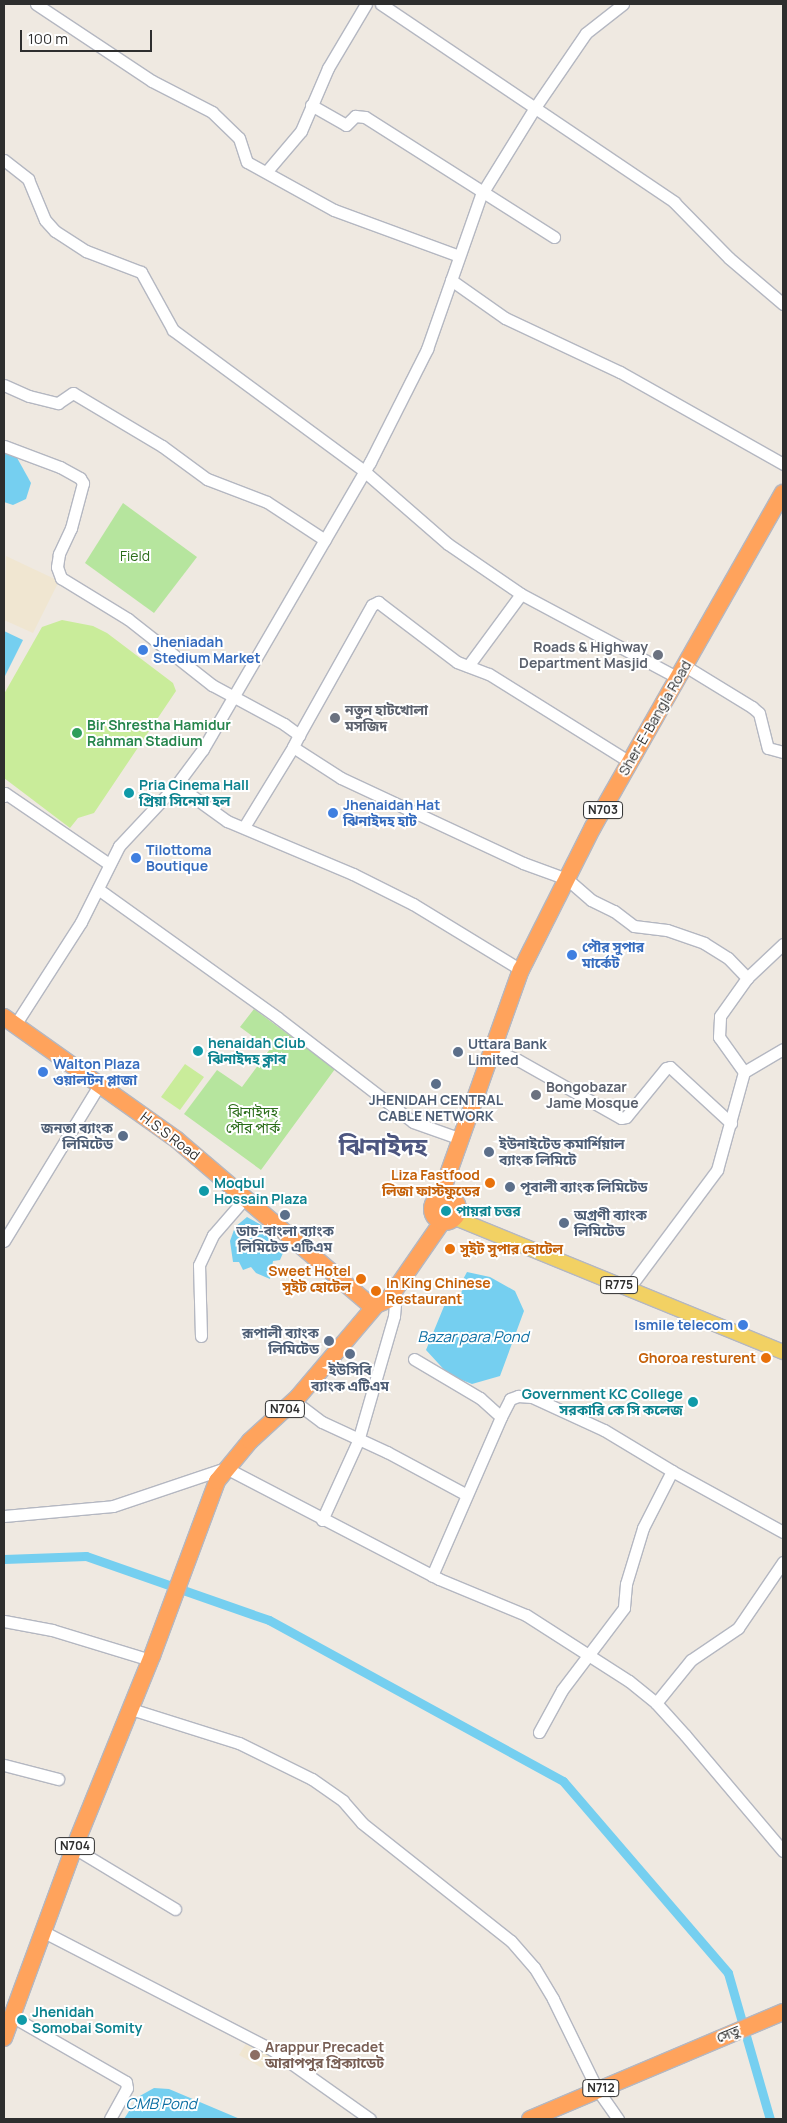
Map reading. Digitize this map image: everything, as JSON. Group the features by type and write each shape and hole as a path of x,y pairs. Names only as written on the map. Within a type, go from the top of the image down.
{"highway":[{"name":"Sher-E-Bangla Road","path":"447,1210 460,1141 521,970 566,879 630,762 783,493"},
{"name":"H.S.S Road","path":"9,1021 177,1140 246,1197 359,1298 376,1306"},
{"name":"N703","path":"376,1306 388,1300 447,1210"},
{"name":"N704","path":"7,2027 74,1848 131,1709 218,1481 226,1468 250,1441 294,1401 376,1306"},
{"name":"সেতু","path":"597,2089 783,2012"},
{"name":"N712","path":"530,2119 597,2089"}],"main road":[{"name":"R775","path":"447,1210 783,1345"},
{"name":"R775","path":"447,1210 783,1352"}],"street":[{"path":"36,4 136,71 212,112 239,138 244,160 267,171 334,210 459,256"},
{"path":"267,171 301,131 328,68 366,4"},
{"path":"381,4 536,106 674,202 729,258 783,304"},
{"path":"9,1021 81,922 109,864 130,833 177,785 203,749 364,471 427,350 484,190 536,106 590,28 623,4"},
{"path":"311,105 346,125 356,116 365,117 484,190 554,237"},
{"path":"4,160 28,179 45,220 55,232 86,251 140,272 147,279 173,330 364,471 448,544 521,594 752,707 759,713 768,748 783,752"},
{"path":"451,280 505,318 620,372 783,464"},
{"path":"4,385 29,396 58,403 73,392 162,446 208,479 267,502 325,540"},
{"path":"4,446 60,466 80,478 83,483 71,528 59,554 57,567 61,578 112,608 212,685 299,735"},
{"path":"468,666 521,594"},
{"path":"244,827 293,748 375,603 386,605 457,662 495,678 630,762"},
{"path":"293,748 341,778 523,863 566,879 590,900 614,911 634,926 667,930 704,943 728,958 747,978"},
{"path":"177,785 217,815 323,860 413,904 521,970"},
{"path":"4,794 109,864"},
{"path":"98,889 278,1018 413,1122 460,1141"},
{"path":"744,1072 719,1037 718,1026 720,1016 747,978 783,944"},
{"path":"492,1049 518,1060 621,1118 626,1117 666,1068 670,1067 731,1123"},
{"path":"632,1284 717,1170 744,1072 783,1049"},
{"path":"4,1241 100,1084"},
{"path":"201,1336 199,1265 213,1235 246,1197"},
{"path":"322,1520 358,1441 394,1316 397,1286"},
{"path":"414,1359 480,1398 501,1417"},
{"path":"432,1576 465,1494 501,1417 510,1399 518,1396 532,1397 604,1430 672,1471 783,1532"},
{"path":"294,1401 322,1422 358,1441 387,1452 465,1494"},
{"path":"4,1516 113,1506 226,1468 432,1576 526,1616 629,1681 656,1703 720,1779 780,1837 783,1851"},
{"path":"539,1732 562,1690 624,1608 626,1584 643,1528 672,1471"},
{"path":"656,1703 691,1660 738,1628 783,1562"},
{"path":"4,1622 52,1630 151,1658"},
{"path":"131,1709 239,1743 312,1778 343,1801 362,1823 511,1941 534,1967 553,1999 597,2089 618,2119"},
{"path":"4,1765 58,1779"},
{"path":"74,1848 174,1909"},
{"path":"44,1932 271,2049 370,2119"},
{"path":"7,2027 126,2082 127,2088 110,2119"}],"shaded area":[{"path":"6,556 59,581 33,633 4,620"},
{"name":"Arappur Precadet আরাপপুর প্রিক্যাডেট","path":"247,2042 270,2055 262,2068 239,2055"}],"green space":[{"name":"Field","path":"123,503 197,557 154,613 85,563"},
{"name":"Bir Shrestha Hamidur Rahman Stadium","path":"62,620 93,626 107,633 173,683 176,691 94,813 78,818 70,828 4,778 4,694 42,627"},
{"name":"ঝিনাইদহ পৌর পার্ক","path":"254,1009 335,1069 261,1170 184,1114 217,1070 242,1087 270,1049 240,1027"},
{"path":"185,1064 204,1077 180,1110 161,1097"}],"water":[{"path":"4,451 16,456 31,483 26,499 13,505 4,502"},
{"path":"4,631 23,640 4,678"},
{"path":"247,1217 265,1227 283,1253 280,1260 273,1261 270,1279 256,1273 251,1267 243,1270 239,1262 233,1262 230,1241 235,1227"},
{"name":"Bazar para Pond","path":"467,1272 490,1277 515,1291 524,1311 500,1376 472,1384 449,1375 426,1350 447,1299 455,1302 465,1286 461,1283"},
{"name":"CMB Pond","path":"154,2088 169,2089 240,2119 124,2119 138,2097"}],"waterway":[{"path":"4,1559 86,1556 269,1620 563,1781 728,1973 770,2119"}],"place":[{"name":"Jheniadah Stedium Market","path":"143,650"},
{"name":"Roads & Highway Department Masjid","path":"658,655"},
{"name":"নতুন হাটখোলা মসজিদ","path":"335,718"},
{"name":"Bir Shrestha Hamidur Rahman Stadium","path":"77,733"},
{"name":"Pria Cinema Hall প্রিয়া সিনেমা হল","path":"129,793"},
{"name":"Jhenaidah Hat ঝিনাইদহ হাট","path":"333,813"},
{"name":"Tilottoma Boutique","path":"136,858"},
{"name":"পৌর সুপার মার্কেট","path":"572,955"},
{"name":"henaidah Club ঝিনাইদহ ক্লাব","path":"198,1051"},
{"name":"Uttara Bank Limited","path":"458,1052"},
{"name":"Walton Plaza ওয়ালটন প্লাজা","path":"43,1072"},
{"name":"JHENIDAH CENTRAL CABLE NETWORK","path":"436,1084"},
{"name":"Bongobazar Jame Mosque","path":"536,1095"},
{"name":"জনতা ব্যাংক লিমিটেড","path":"123,1136"},
{"name":"ইউনাইটেড কমার্শিয়াল ব্যাংক লিমিটে","path":"489,1152"},
{"name":"Liza Fastfood লিজা ফাস্টফুডের","path":"490,1183"},
{"name":"পূবালী ব্যাংক লিমিটেড","path":"510,1187"},
{"name":"Moqbul Hossain Plaza","path":"204,1191"},
{"name":"পায়রা চত্তর","path":"446,1211"},
{"name":"ডাচ-বাংলা ব্যাংক লিমিটেড এটিএম","path":"285,1215"},
{"name":"অগ্রণী ব্যাংক লিমিটেড","path":"564,1223"},
{"name":"সুইট সুপার হোটেল","path":"450,1249"},
{"name":"Sweet Hotel সুইট হোটেল","path":"361,1279"},
{"name":"In King Chinese Restaurant","path":"376,1291"},
{"name":"Ismile telecom","path":"743,1325"},
{"name":"রূপালী ব্যাংক লিমিটেড","path":"329,1341"},
{"name":"ইউসিবি ব্যাংক এটিএম","path":"350,1354"},
{"name":"Ghoroa resturent","path":"766,1358"},
{"name":"Government KC College সরকারি কে সি কলেজ","path":"693,1402"},
{"name":"Jhenidah Somobai Somity","path":"22,2020"},
{"name":"Arappur Precadet আরাপপুর প্রিক্যাডেট","path":"255,2055"}],"district":[{"name":"ঝিনাইদহ","path":"383,1146"}]}
